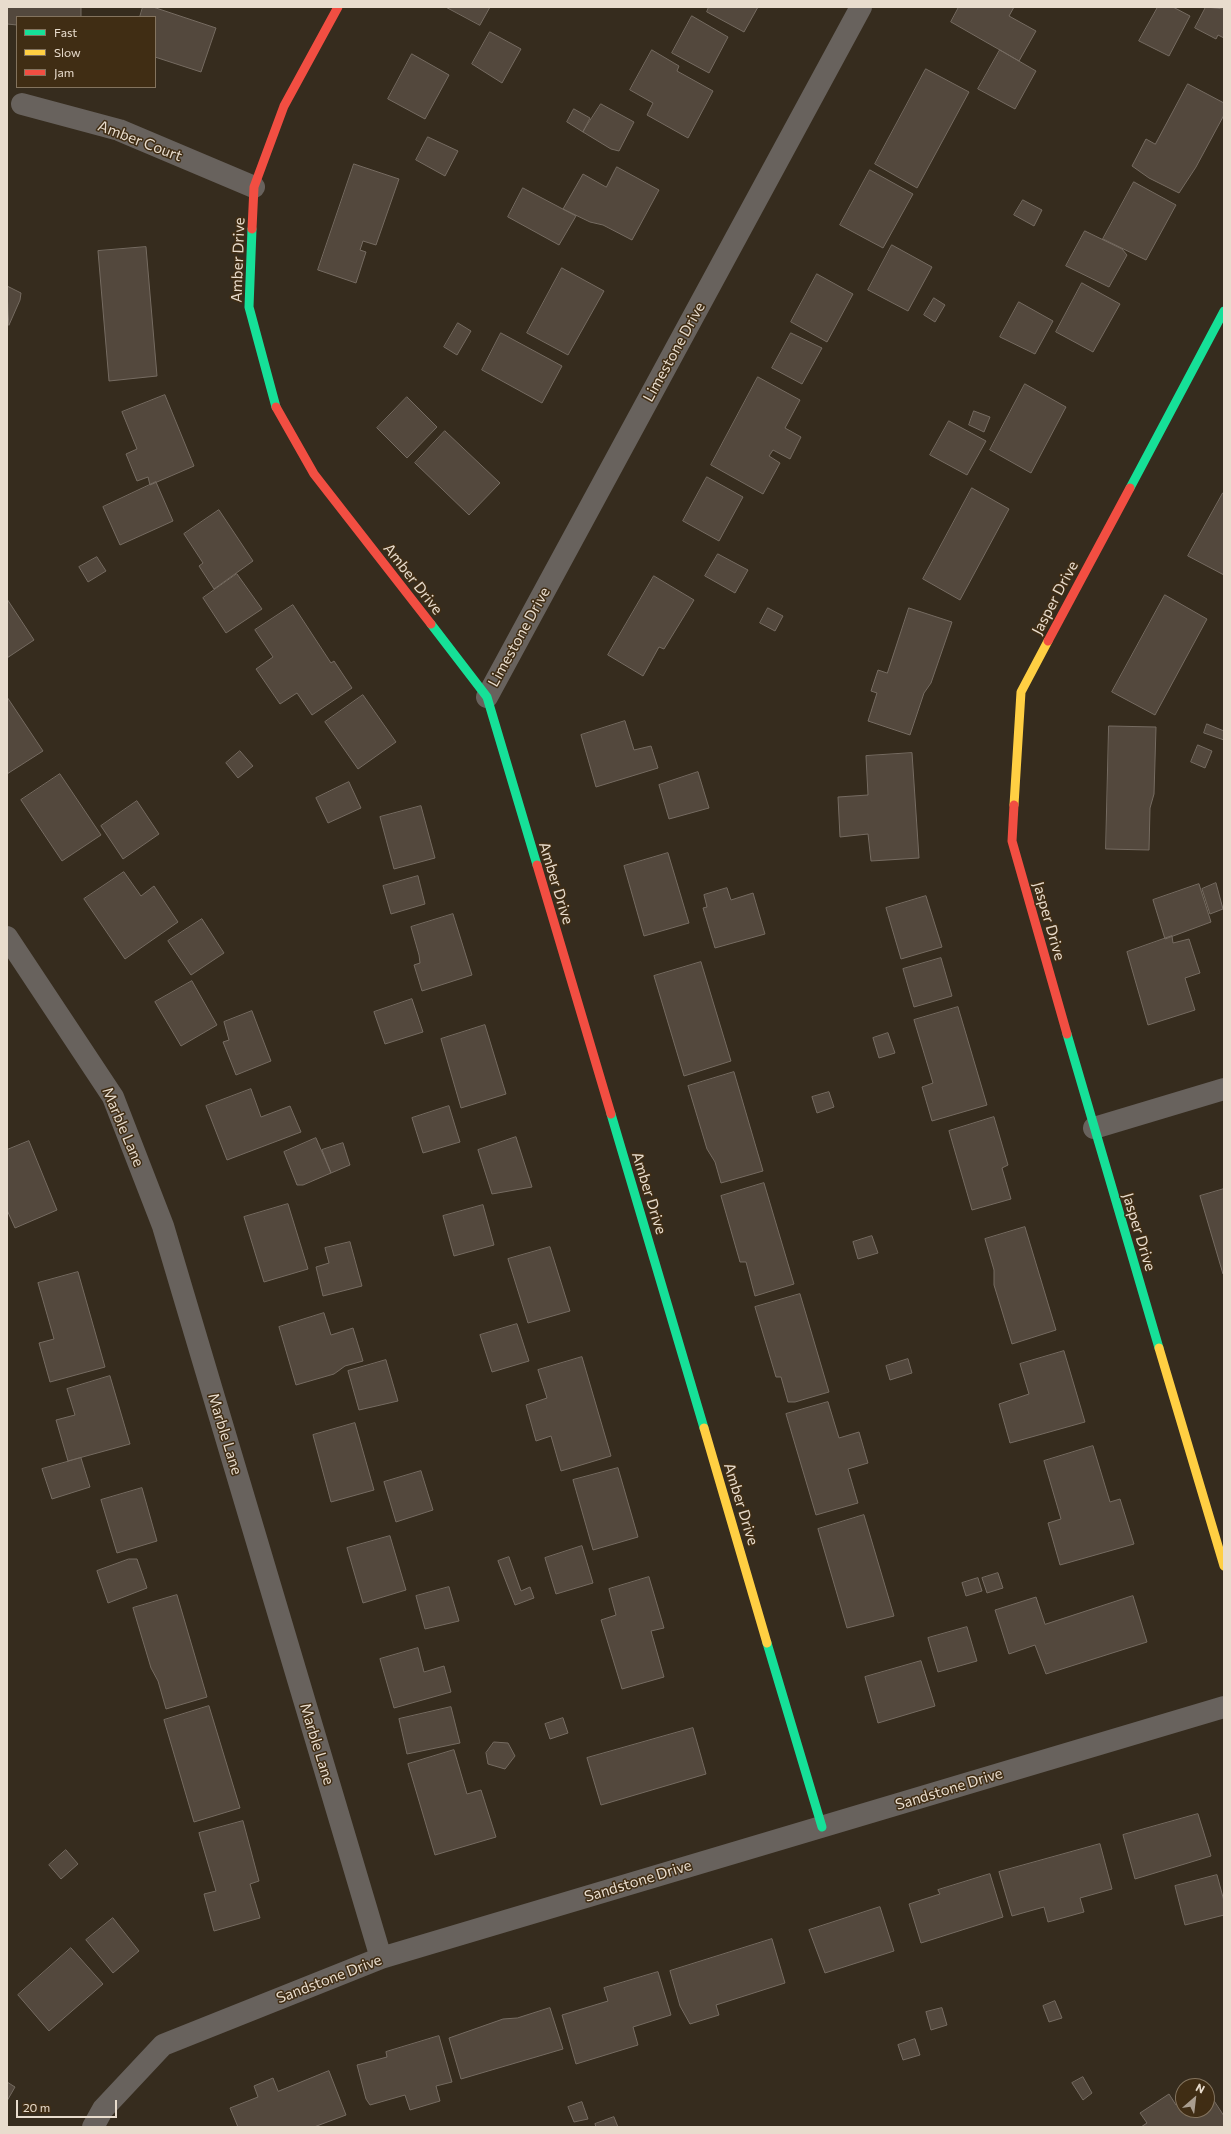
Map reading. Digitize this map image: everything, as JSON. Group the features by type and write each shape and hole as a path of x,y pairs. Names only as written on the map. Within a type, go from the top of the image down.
{"street":[{"name":"Amber Drive","path":"338,7 284,106 254,187 249,307 276,412 314,474 487,697 822,1827"},
{"name":"Limestone Drive","path":"487,697 861,7"},
{"name":"Amber Court","path":"22,104 119,130 254,187"},
{"name":"Jasper Drive","path":"1224,311 1021,692 1012,841 1094,1128 1224,1566"},
{"name":"Marble Lane","path":"7,937 113,1097 163,1226 380,1958"},
{"path":"1094,1128 1224,1089"},
{"name":"Sandstone Drive","path":"93,2127 103,2110 163,2045 380,1958 1224,1707"}],"building":[{"path":"7,7 81,7 81,16 16,16 16,25 7,24"},
{"path":"143,7 153,7 216,28 201,72 156,57 156,16 140,16"},
{"path":"446,7 490,7 480,25"},
{"path":"709,7 758,7 744,32 707,12"},
{"path":"959,7 1014,7 1009,16 1036,31 1019,61 951,22"},
{"path":"1158,7 1173,7 1190,16 1169,56 1139,41"},
{"path":"1206,7 1224,9 1224,38 1218,35 1216,39 1195,28"},
{"path":"692,16 728,37 709,73 672,53"},
{"path":"490,32 521,49 502,83 472,64"},
{"path":"652,50 679,66 677,71 713,91 688,138 647,115 653,103 630,90"},
{"path":"1000,50 1036,71 1015,109 978,89"},
{"path":"412,54 449,75 425,119 388,99"},
{"path":"926,69 969,92 917,188 875,164"},
{"path":"1188,84 1224,103 1224,115 1196,167 1179,193 1149,178 1132,166 1146,139 1155,144"},
{"path":"601,104 634,122 619,151 611,149 583,132"},
{"path":"574,109 590,118 583,132 567,122"},
{"path":"428,137 458,151 445,176 416,160"},
{"path":"354,164 399,179 376,245 363,241 360,250 366,252 356,283 318,270"},
{"path":"617,167 659,190 632,240 603,225 590,222 563,209 583,174 606,187"},
{"path":"870,170 913,194 883,248 840,225"},
{"path":"1134,182 1176,205 1146,260 1103,239"},
{"path":"523,188 576,216 559,245 508,217"},
{"path":"1023,200 1042,210 1034,226 1014,215"},
{"path":"1085,231 1122,249 1127,255 1109,287 1066,266"},
{"path":"892,245 932,267 908,311 868,290"},
{"path":"146,247 157,376 109,381 98,251"},
{"path":"562,268 604,291 568,355 527,333"},
{"path":"817,274 853,294 827,342 791,322"},
{"path":"1082,283 1120,304 1093,352 1056,332"},
{"path":"7,286 21,293 20,300 9,325"},
{"path":"934,298 945,305 935,322 924,315"},
{"path":"1019,302 1053,321 1035,354 1000,337"},
{"path":"458,323 471,331 457,355 444,347"},
{"path":"501,333 562,366 542,403 482,370"},
{"path":"791,333 822,348 802,384 772,368"},
{"path":"758,377 800,400 785,428 801,437 790,459 773,450 769,456 780,463 763,494 711,465"},
{"path":"1025,384 1066,407 1031,473 990,450"},
{"path":"165,395 194,466 150,485 148,477 137,481 126,454 137,449 122,412"},
{"path":"407,397 437,427 407,458 377,428"},
{"path":"974,411 990,417 984,432 969,425"},
{"path":"949,421 986,441 967,475 930,455"},
{"path":"445,431 500,483 469,515 415,463"},
{"path":"707,477 743,497 719,541 683,521"},
{"path":"156,482 173,521 120,545 103,507"},
{"path":"972,488 1009,509 960,600 923,579"},
{"path":"1224,493 1224,575 1188,556"},
{"path":"219,510 253,561 214,589 199,566 203,563 184,534"},
{"path":"718,554 748,570 735,593 705,576"},
{"path":"97,557 106,571 88,582 79,567"},
{"path":"237,574 262,609 226,633 203,598"},
{"path":"654,576 694,600 664,649 659,647 643,676 608,655"},
{"path":"1165,595 1207,619 1155,715 1112,692"},
{"path":"7,599 34,640 7,658"},
{"path":"293,605 331,663 334,661 352,688 312,715 297,693 280,704 256,669 273,657 255,630"},
{"path":"768,608 783,616 775,631 760,623"},
{"path":"909,608 952,622 931,683 924,693 910,735 868,721 877,693 871,691 878,670 887,673"},
{"path":"363,695 396,742 358,769 325,722"},
{"path":"7,697 43,751 7,774"},
{"path":"625,721 634,750 651,746 658,768 596,787 581,735"},
{"path":"1207,724 1224,731 1224,740 1204,733"},
{"path":"1109,726 1156,727 1154,794 1150,808 1149,850 1106,849"},
{"path":"1198,745 1212,751 1205,768 1191,762"},
{"path":"240,751 253,766 238,778 226,763"},
{"path":"912,753 919,858 871,861 868,834 840,837 838,797 868,795 866,756"},
{"path":"698,772 709,808 669,819 659,785"},
{"path":"60,774 101,835 62,861 21,800"},
{"path":"349,782 361,808 328,823 316,798"},
{"path":"137,801 159,834 123,859 101,826"},
{"path":"421,806 435,858 394,869 380,817"},
{"path":"668,853 689,923 644,936 624,866"},
{"path":"124,872 141,896 154,886 178,922 125,959 84,899"},
{"path":"418,876 425,904 391,914 383,886"},
{"path":"1216,883 1223,909 1210,914 1202,889"},
{"path":"1199,884 1211,922 1165,939 1153,900"},
{"path":"727,888 731,900 753,893 765,934 715,948 703,908 707,907 704,895"},
{"path":"926,896 942,947 901,959 886,908"},
{"path":"453,914 472,975 422,991 414,965 420,963 411,927"},
{"path":"202,919 224,953 191,975 168,941"},
{"path":"1172,936 1173,943 1189,939 1200,973 1185,978 1195,1010 1148,1025 1127,952"},
{"path":"941,958 952,996 914,1007 903,969"},
{"path":"701,962 731,1061 684,1076 654,976"},
{"path":"192,981 217,1025 181,1046 155,1002"},
{"path":"412,999 423,1032 385,1044 374,1012"},
{"path":"958,1007 987,1105 932,1121 922,1087 933,1083 914,1020"},
{"path":"252,1011 271,1061 236,1075 223,1042 229,1040 224,1022"},
{"path":"485,1025 506,1094 461,1108 441,1039"},
{"path":"888,1033 895,1053 879,1058 873,1038"},
{"path":"734,1072 763,1171 721,1183 715,1162 707,1149 688,1086"},
{"path":"251,1089 261,1117 290,1106 301,1132 227,1160 206,1106"},
{"path":"829,1092 834,1107 817,1113 812,1097"},
{"path":"449,1106 460,1142 423,1153 412,1118"},
{"path":"994,1117 1008,1165 1002,1168 1011,1199 972,1210 949,1131"},
{"path":"516,1137 532,1187 492,1194 478,1150"},
{"path":"316,1138 331,1173 303,1185 297,1185 284,1152"},
{"path":"29,1141 57,1210 15,1228 7,1210 7,1150"},
{"path":"343,1143 350,1165 331,1173 322,1150"},
{"path":"764,1183 794,1284 755,1296 746,1262 740,1262 721,1196"},
{"path":"1224,1189 1224,1274 1223,1274 1200,1196"},
{"path":"288,1204 308,1269 264,1282 244,1217"},
{"path":"483,1205 494,1245 454,1256 443,1216"},
{"path":"1025,1227 1056,1330 1012,1344 994,1285 994,1270 985,1239"},
{"path":"872,1236 878,1253 858,1259 853,1242"},
{"path":"350,1242 362,1286 323,1296 316,1267 329,1263 325,1248"},
{"path":"550,1247 570,1311 528,1323 508,1259"},
{"path":"78,1272 105,1367 50,1382 39,1343 54,1339 38,1283"},
{"path":"800,1294 829,1392 795,1402 788,1402 781,1377 776,1377 755,1307"},
{"path":"324,1313 331,1335 353,1328 363,1361 345,1366 334,1374 296,1385 279,1327"},
{"path":"517,1324 529,1361 492,1372 480,1335"},
{"path":"1064,1351 1085,1422 1010,1443 999,1404 1029,1394 1020,1364"},
{"path":"582,1357 611,1456 561,1471 551,1436 536,1441 526,1405 547,1398 538,1370"},
{"path":"908,1359 912,1373 890,1380 886,1366"},
{"path":"386,1360 398,1401 359,1410 348,1371"},
{"path":"110,1376 130,1444 68,1461 56,1420 75,1415 67,1389"},
{"path":"828,1402 839,1438 859,1432 868,1463 848,1469 858,1503 816,1515 786,1414"},
{"path":"355,1423 374,1490 331,1502 313,1435"},
{"path":"1093,1446 1110,1502 1120,1499 1134,1544 1060,1565 1048,1523 1061,1519 1044,1461"},
{"path":"81,1458 90,1487 52,1499 42,1469"},
{"path":"618,1468 638,1537 593,1550 573,1480"},
{"path":"421,1471 433,1510 396,1522 384,1482"},
{"path":"142,1488 157,1541 117,1553 101,1500"},
{"path":"864,1515 894,1616 847,1628 818,1529"},
{"path":"390,1536 406,1590 363,1603 347,1548"},
{"path":"582,1546 593,1583 556,1594 545,1558"},
{"path":"509,1557 521,1591 530,1587 534,1598 515,1605 498,1561"},
{"path":"129,1559 137,1559 147,1588 108,1603 97,1571"},
{"path":"998,1573 1003,1588 987,1593 982,1578"},
{"path":"649,1577 664,1628 651,1631 664,1677 622,1689 601,1620 616,1615 609,1589"},
{"path":"978,1578 982,1591 966,1596 962,1583"},
{"path":"449,1587 459,1621 425,1629 416,1596"},
{"path":"177,1595 207,1697 166,1709 158,1681 151,1668 133,1608"},
{"path":"1133,1596 1147,1642 1046,1674 1035,1645 1009,1654 995,1610 1036,1597 1045,1624"},
{"path":"967,1627 977,1661 938,1672 928,1638"},
{"path":"418,1648 424,1672 444,1666 451,1692 394,1708 380,1659"},
{"path":"921,1661 935,1706 878,1723 865,1677"},
{"path":"209,1706 240,1808 194,1822 164,1720"},
{"path":"451,1707 460,1743 407,1754 399,1719"},
{"path":"563,1718 568,1733 550,1739 545,1724"},
{"path":"693,1728 706,1774 601,1805 587,1758"},
{"path":"494,1742 508,1743 515,1756 505,1769 488,1764 486,1753"},
{"path":"454,1750 467,1794 481,1790 496,1837 435,1855 408,1764"},
{"path":"1198,1814 1211,1856 1135,1879 1123,1835"},
{"path":"243,1821 259,1881 250,1884 260,1918 214,1931 204,1894 216,1891 199,1833"},
{"path":"1100,1844 1112,1889 1080,1898 1084,1912 1048,1922 1044,1907 1012,1916 999,1872"},
{"path":"66,1850 78,1864 61,1879 49,1865"},
{"path":"990,1874 1003,1917 921,1943 909,1904 940,1894 938,1890"},
{"path":"1217,1875 1224,1901 1224,1915 1185,1925 1175,1886"},
{"path":"880,1907 894,1951 825,1973 809,1930"},
{"path":"113,1918 139,1951 113,1973 86,1940"},
{"path":"772,1939 785,1983 716,2005 719,2015 690,2024 680,2006 670,1971"},
{"path":"71,1948 103,1984 49,2031 18,1995"},
{"path":"658,1972 671,2015 633,2027 638,2045 576,2064 562,2015 608,2001 604,1988"},
{"path":"1055,2001 1062,2018 1049,2022 1043,2006"},
{"path":"550,2008 563,2049 461,2079 449,2038 503,2019 517,2018"},
{"path":"942,2008 947,2025 931,2030 926,2012"},
{"path":"439,2036 452,2082 436,2086 440,2101 410,2110 405,2095 370,2105 366,2099 357,2065 387,2057 386,2052"},
{"path":"915,2039 920,2055 903,2060 898,2045"},
{"path":"329,2071 346,2115 314,2127 238,2127 230,2108 258,2097 254,2086 273,2078 278,2091"},
{"path":"1083,2077 1092,2093 1083,2100 1072,2083"},
{"path":"7,2082 15,2087 7,2101"},
{"path":"1169,2094 1175,2103 1175,2118 1215,2118 1215,2102 1224,2116 1224,2127 1141,2127 1147,2123 1140,2113"},
{"path":"582,2102 588,2119 574,2122 568,2107"},
{"path":"614,2117 618,2127 596,2127 595,2124"}],"traffic: fast":[{"path":"252,229 249,307 276,407"},
{"path":"1130,488 1224,311"},
{"path":"431,624 487,697 537,865"},
{"path":"1067,1034 1159,1348"},
{"path":"611,1114 704,1428"},
{"path":"767,1643 822,1827"}],"traffic: slow":[{"path":"1014,805 1021,692 1048,641"},
{"path":"1159,1348 1224,1566"},
{"path":"704,1428 767,1643"}],"traffic: jam":[{"path":"252,229 254,187 284,106 338,7"},
{"path":"276,407 314,474 431,624"},
{"path":"1048,641 1130,488"},
{"path":"1014,805 1012,841 1067,1034"},
{"path":"537,865 611,1114"}]}
